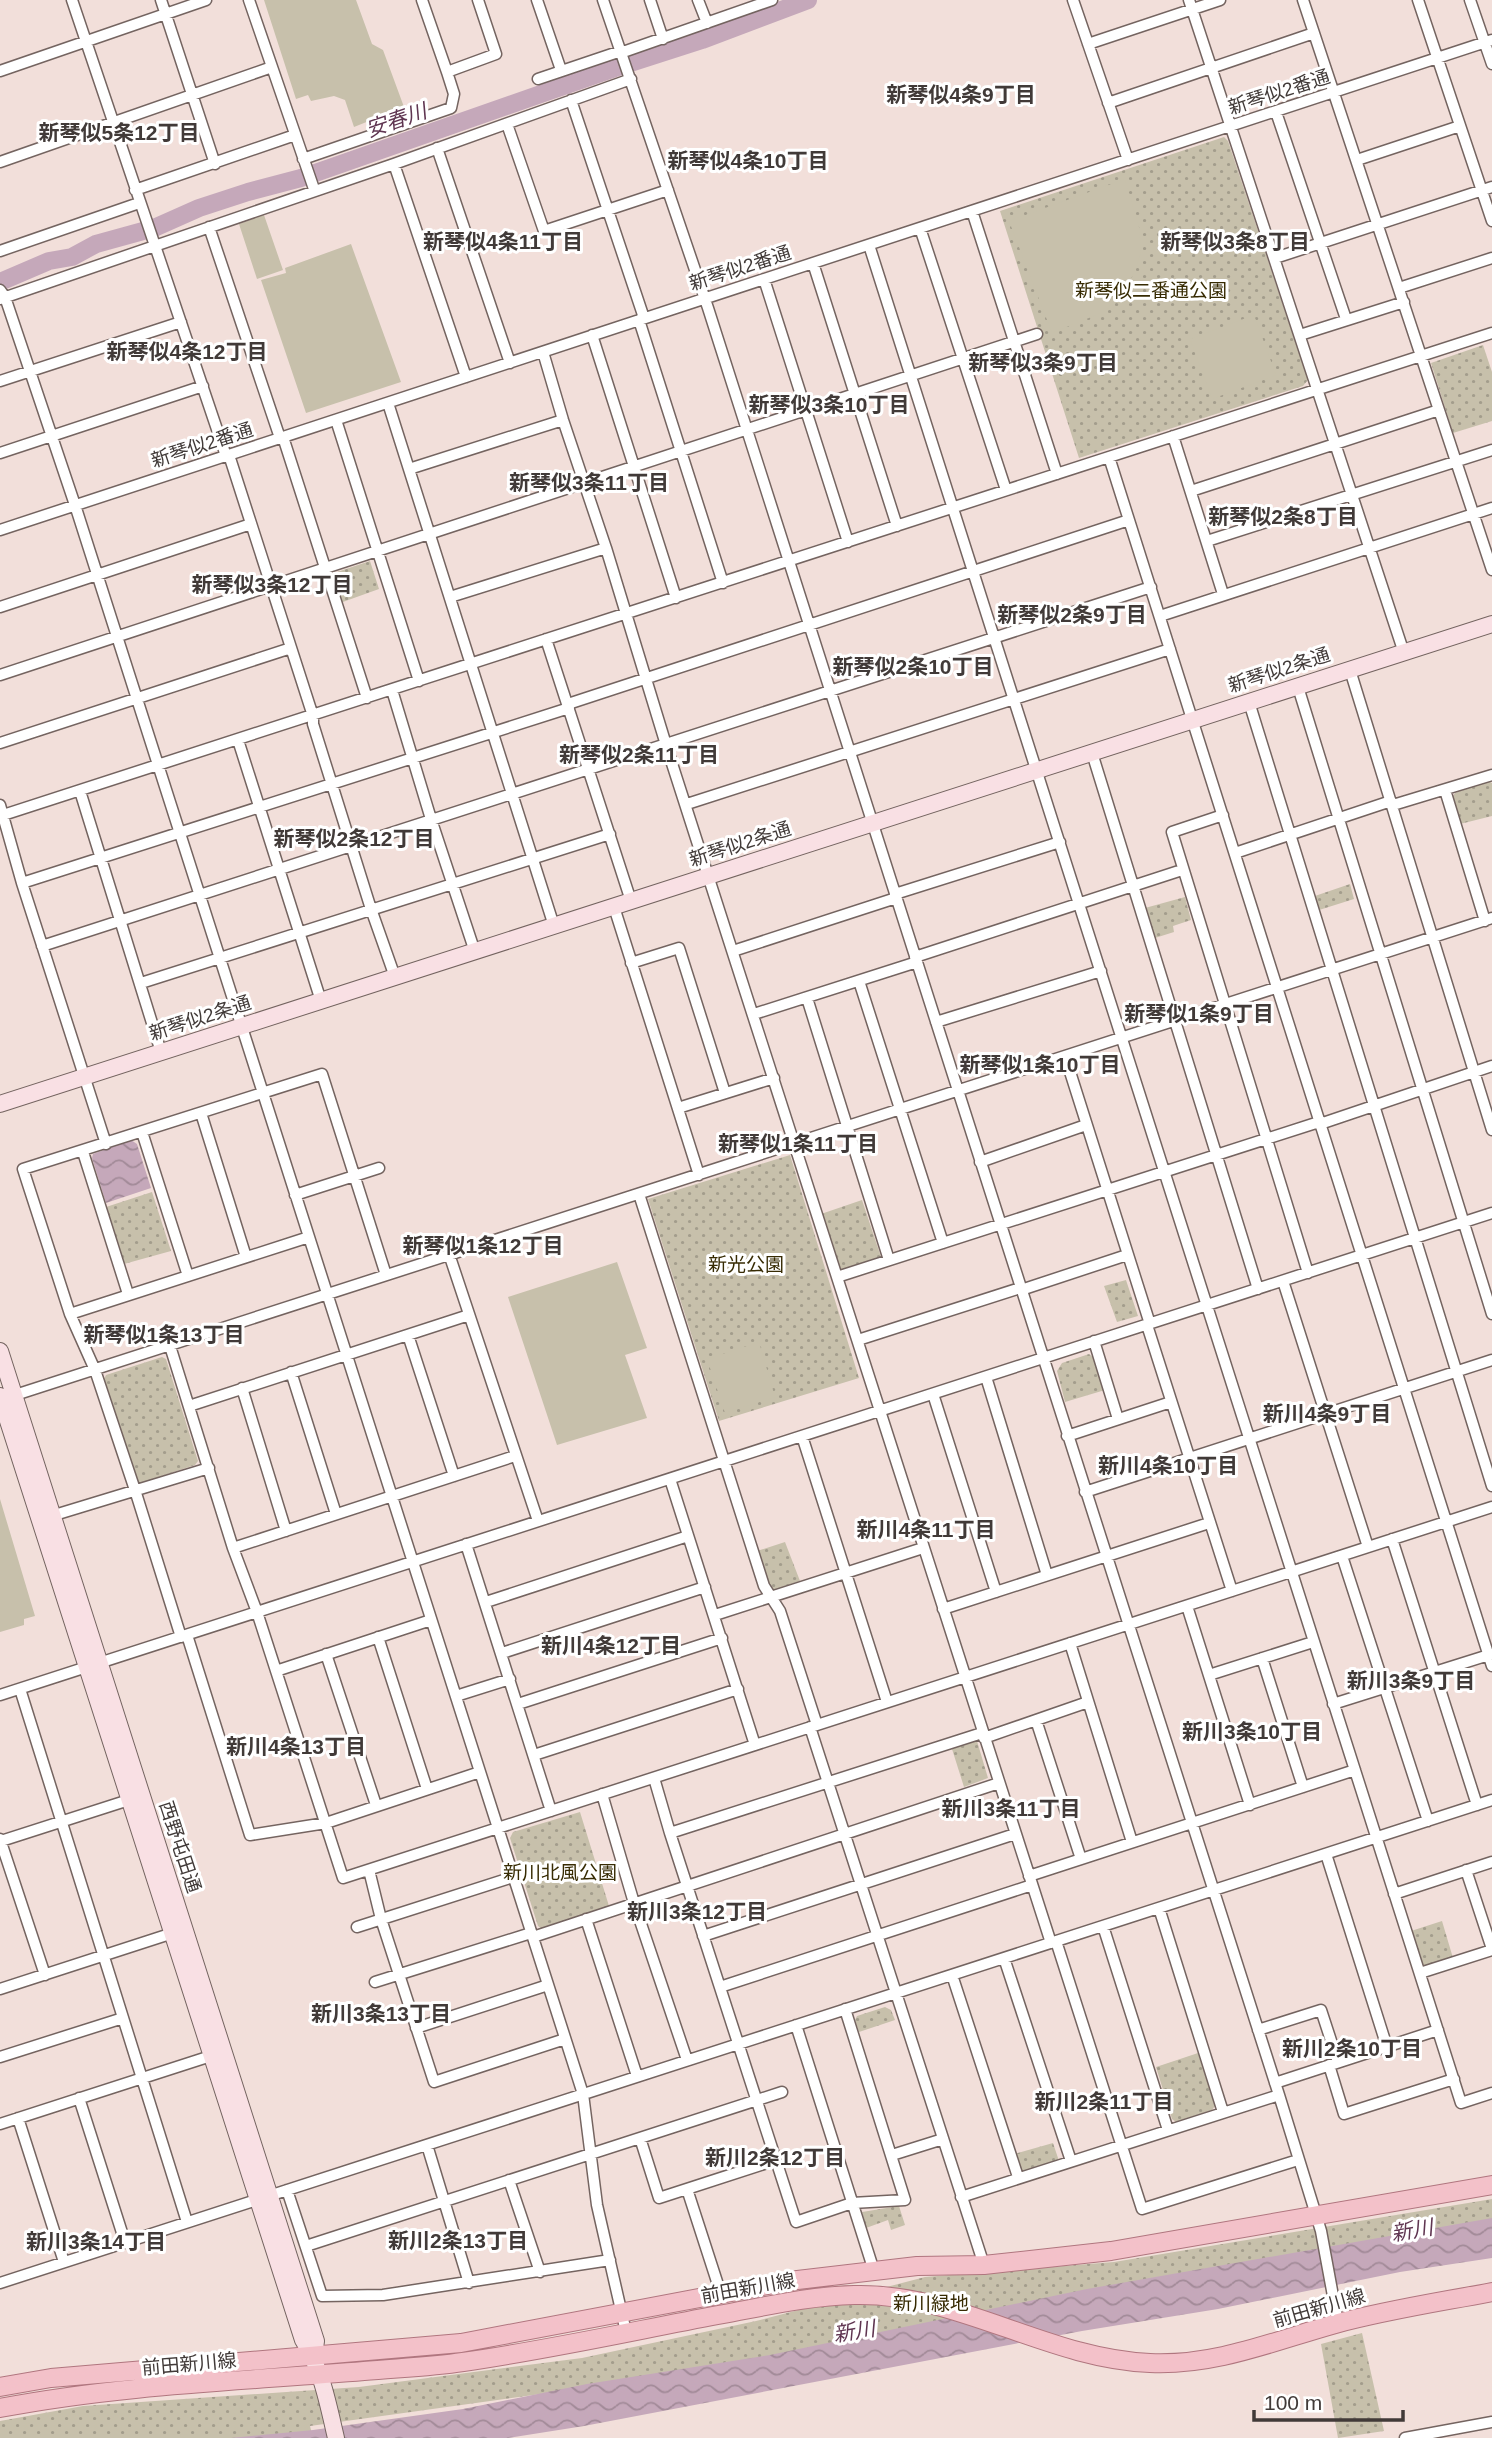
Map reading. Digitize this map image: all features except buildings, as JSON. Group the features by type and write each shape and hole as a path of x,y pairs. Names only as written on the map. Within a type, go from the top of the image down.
{"main road":[{"name":"前田新川線","path":"5,2386 51,2378 461,2343 789,2281 874,2270 984,2264 1111,2251 1318,2224 1492,2185"},
{"name":"前田新川線","path":"7,2406 142,2389 461,2363 814,2298 855,2295 896,2298 949,2309 1089,2354 1149,2363 1192,2362 1237,2354 1336,2314 1492,2292"},
{"path":"5,2386 7,2406"}],"street":[{"path":"72,0 139,203 251,524 313,716 331,784 395,977"},
{"path":"160,0 215,164"},
{"path":"0,71 206,0"},
{"path":"249,0 308,175"},
{"path":"422,0 454,94 451,108 308,175 209,227 150,235 2,295 75,505 583,2094 597,2205 626,2332"},
{"path":"447,72 496,54 478,0"},
{"path":"537,0 561,71"},
{"path":"603,0 705,298 1279,2095 1318,2224 1336,2314"},
{"path":"650,0 663,38"},
{"path":"698,0 707,23"},
{"path":"538,79 622,54 772,0"},
{"path":"1073,0 1128,160"},
{"path":"1088,44 1190,5 1220,0"},
{"path":"1303,0 1492,570"},
{"path":"1418,0 1460,126 1487,189 1492,221"},
{"path":"1470,0 1488,42 1492,64"},
{"path":"1190,5 1404,653"},
{"path":"1108,103 1314,33"},
{"name":"新琴似2番通","path":"0,530 1488,42"},
{"path":"0,162 272,67"},
{"path":"308,175 394,164 571,100 629,75"},
{"path":"571,100 609,209 680,452 723,583"},
{"path":"1276,112 1346,319"},
{"path":"507,124 544,231 668,190"},
{"path":"1357,160 1460,126"},
{"path":"135,190 295,135"},
{"path":"437,148 510,362"},
{"path":"394,164 466,377"},
{"path":"1275,258 1487,189"},
{"path":"0,251 139,203"},
{"path":"972,211 1057,474"},
{"path":"209,227 367,698"},
{"path":"920,228 1006,491"},
{"path":"869,245 1461,2103 1492,2093"},
{"path":"1399,288 1492,258"},
{"path":"813,263 897,526"},
{"path":"764,279 848,542"},
{"path":"1300,335 1404,302"},
{"path":"0,382 181,322"},
{"path":"106,1144 1,812 158,766 1492,333"},
{"path":"0,675 1037,334"},
{"path":"592,335 676,598"},
{"path":"543,352 983,1735 1142,2209 1298,2160"},
{"path":"0,453 203,386"},
{"path":"388,403 554,926"},
{"path":"1191,491 1439,410"},
{"path":"336,420 419,681"},
{"path":"409,469 563,420"},
{"path":"1173,436 1223,594"},
{"path":"1207,541 1492,450"},
{"path":"1109,457 1491,1658 1434,1672 1334,1704"},
{"path":"1160,615 1492,508"},
{"path":"22,883 412,758 809,623 1129,520"},
{"path":"0,607 251,524"},
{"path":"450,597 606,548"},
{"path":"42,946 1151,587"},
{"name":"新琴似2条通","path":"0,1104 1492,624"},
{"path":"546,639 631,901"},
{"path":"0,743 291,648"},
{"path":"687,804 1170,649"},
{"path":"1350,670 1492,1130"},
{"path":"1298,687 1492,1314"},
{"path":"392,690 475,951"},
{"path":"1249,702 1413,1239 1492,1486"},
{"path":"238,740 321,1001"},
{"path":"1092,753 1258,1289"},
{"path":"1235,853 1339,819 1492,775"},
{"path":"4,1398 1433,937 1490,921 1445,790"},
{"path":"80,791 161,1052"},
{"path":"1223,815 1172,832 1308,1273"},
{"path":"141,983 610,834"},
{"path":"733,951 1060,842"},
{"path":"754,1014 859,981 916,959 1182,870"},
{"path":"614,907 699,1175"},
{"path":"631,963 679,948 725,1093"},
{"path":"936,1022 1101,971"},
{"path":"859,981 943,1243"},
{"path":"807,998 889,1260"},
{"path":"1065,1056 1188,1458 1232,1591"},
{"path":"837,1277 1492,1066"},
{"path":"386,1275 321,1074 23,1169 69,1314 94,1370 250,1835 326,1823 480,1772"},
{"path":"678,1108 774,1078"},
{"path":"201,1113 246,1256"},
{"path":"980,1162 1086,1125"},
{"path":"142,1132 188,1276"},
{"path":"83,1152 128,1294"},
{"path":"295,1195 379,1168"},
{"path":"639,1194 764,1586 780,1612 827,1783 984,2264"},
{"path":"0,1695 1492,1213"},
{"path":"69,1314 309,1237"},
{"path":"449,1254 538,1521"},
{"path":"858,1340 1127,1255"},
{"path":"1283,1281 1368,1547"},
{"path":"190,1406 469,1315"},
{"path":"408,1335 454,1476"},
{"path":"1094,1341 1118,1419"},
{"path":"170,1346 233,1548 257,1612 343,1878 1492,1507"},
{"name":"西野屯田通","path":"0,1351 4,1398 46,1518 180,1931 264,2197 303,2340 314,2356 320,2375 336,2438"},
{"path":"1085,1492 1492,1360"},
{"path":"291,1372 336,1514"},
{"path":"986,1377 1047,1575"},
{"path":"242,1388 286,1531"},
{"path":"933,1394 996,1592"},
{"path":"1067,1436 1171,1402"},
{"path":"802,1436 887,1702"},
{"path":"233,1548 515,1456"},
{"path":"46,1518 209,1468"},
{"path":"670,1479 755,1745"},
{"path":"943,1609 1209,1522"},
{"path":"486,1602 688,1536"},
{"path":"1392,1539 1477,1805"},
{"path":"466,1544 551,1811"},
{"path":"715,1615 923,1548"},
{"path":"1342,1556 1428,1821"},
{"path":"502,1653 705,1587"},
{"path":"1187,1606 1250,1805"},
{"path":"276,1671 431,1620"},
{"path":"378,1637 427,1789"},
{"path":"518,1704 722,1638"},
{"path":"1209,1675 1313,1642"},
{"path":"1070,1643 1132,1842"},
{"path":"326,1654 376,1805"},
{"path":"1262,1658 1303,1787"},
{"path":"456,1696 510,1679"},
{"path":"20,1689 187,2222"},
{"path":"534,1755 738,1689"},
{"path":"670,1833 1088,1702"},
{"path":"1036,1720 1081,1859"},
{"path":"720,1987 877,1936 1081,1859 1354,1770"},
{"path":"654,1778 796,2222 852,2203 905,2200 845,2009"},
{"path":"375,1982 586,1919 999,1783"},
{"path":"602,1794 687,2060"},
{"path":"45,1975 0,1840 135,1798"},
{"path":"0,2282 1492,1800"},
{"path":"704,1936 1015,1834"},
{"path":"1326,1854 1387,2047"},
{"path":"1394,1894 1492,1862"},
{"path":"369,1870 381,1919 434,2082 565,2039"},
{"path":"1420,1973 1492,1950 1466,1870"},
{"path":"357,1927 513,1877"},
{"path":"1159,1908 1223,2112"},
{"path":"586,1919 638,2076"},
{"path":"1103,1926 1168,2130"},
{"path":"0,1989 180,1931"},
{"path":"1004,1958 1070,2161"},
{"path":"952,1975 1018,2177"},
{"path":"416,2028 548,1985"},
{"path":"1258,2030 1321,2010 1345,2114 1454,2079"},
{"path":"0,2057 123,2018"},
{"path":"796,2025 874,2270"},
{"path":"1275,2083 1438,2030"},
{"path":"0,2124 218,2053"},
{"path":"306,2246 782,2092"},
{"path":"961,2197 1279,2095"},
{"path":"79,2098 125,2242"},
{"path":"18,2118 64,2262"},
{"path":"640,2138 659,2197 776,2160"},
{"path":"892,2155 943,2139"},
{"path":"427,2145 469,2283"},
{"path":"509,2180 540,2272"},
{"path":"687,2189 721,2294"},
{"path":"287,2190 322,2296 383,2295 610,2260"},
{"path":"1410,2438 1492,2422"}],"green space":[{"path":"264,0 356,0 372,44 383,50 404,107 354,127 345,100 334,96 311,101 308,95 296,99"},
{"name":"新琴似二番通公園","path":"1224,137 1228,141 1308,380 1303,386 1079,458 1000,211"},
{"path":"1125,179 1139,227 1141,253 1132,277 1106,311 1052,333 1009,221"},
{"path":"264,215 283,270 257,279 239,224"},
{"path":"351,244 401,382 306,413 261,280 286,273 285,268"},
{"path":"1254,315 1276,375 1212,399 1190,339"},
{"path":"1483,345 1492,372 1492,421 1453,433 1431,363"},
{"path":"370,561 379,589 340,603 331,574"},
{"path":"1488,781 1492,783 1492,816 1460,824 1452,798 1455,793"},
{"path":"1350,884 1354,899 1316,911 1312,897"},
{"path":"1185,897 1191,920 1173,926 1174,932 1155,938 1145,908"},
{"name":"新光公園","path":"790,1155 859,1378 719,1421 648,1199"},
{"path":"152,1192 171,1251 124,1264 106,1207"},
{"path":"862,1200 881,1257 839,1271 821,1214"},
{"path":"617,1262 647,1348 625,1355 647,1418 557,1445 508,1297"},
{"path":"1126,1280 1138,1316 1117,1322 1104,1286"},
{"path":"759,1342 775,1397 725,1413 707,1359"},
{"path":"1089,1354 1093,1357 1105,1390 1065,1402 1057,1371 1062,1363"},
{"path":"162,1357 166,1359 198,1461 195,1465 140,1483 136,1480 104,1379 106,1375"},
{"path":"0,1499 35,1616 24,1619 24,1625 0,1632"},
{"path":"785,1542 800,1581 774,1590 767,1583 757,1551"},
{"path":"977,1741 988,1778 964,1787 952,1749"},
{"name":"新川北風公園","path":"580,1812 609,1906 542,1929 538,1926 510,1838 513,1832"},
{"path":"1442,1921 1453,1958 1422,1967 1411,1931"},
{"path":"885,2007 891,2010 895,2020 859,2032 855,2020 857,2016"},
{"path":"1198,2053 1215,2106 1212,2110 1176,2122 1172,2119 1156,2067"},
{"path":"1053,2143 1059,2161 1019,2174 1014,2154"},
{"name":"新川緑地","path":"1492,2199 1492,2233 758,2364 310,2426 313,2438 0,2438 0,2421 83,2406 359,2387 582,2358 756,2321 925,2277 1114,2262"},
{"path":"899,2206 905,2225 891,2230 888,2220 866,2228 862,2212"},
{"path":"1362,2333 1384,2431 1338,2438 1321,2344"}],"water":[{"path":"131,1140 137,1144 151,1188 106,1203 93,1154"},
{"path":"1492,2218 1492,2258 1400,2272 1218,2309 1082,2331 584,2426 508,2438 231,2438 313,2430 463,2409 587,2384 770,2355 1087,2289"}],"waterway":[{"name":"安春川","path":"0,282 49,261 72,257 96,244 154,228 199,208 301,178 702,40 808,0"}],"district":[{"name":"新琴似4条9丁目","path":"961,94"},
{"name":"新琴似5条12丁目","path":"119,132"},
{"name":"新琴似4条10丁目","path":"748,160"},
{"name":"新琴似4条11丁目","path":"503,241"},
{"name":"新琴似3条8丁目","path":"1235,241"},
{"name":"新琴似4条12丁目","path":"187,351"},
{"name":"新琴似3条9丁目","path":"1043,362"},
{"name":"新琴似3条10丁目","path":"829,404"},
{"name":"新琴似3条11丁目","path":"589,482"},
{"name":"新琴似2条8丁目","path":"1283,516"},
{"name":"新琴似3条12丁目","path":"272,584"},
{"name":"新琴似2条9丁目","path":"1072,614"},
{"name":"新琴似2条10丁目","path":"913,666"},
{"name":"新琴似2条11丁目","path":"639,754"},
{"name":"新琴似2条12丁目","path":"354,838"},
{"name":"新琴似1条9丁目","path":"1199,1013"},
{"name":"新琴似1条10丁目","path":"1040,1064"},
{"name":"新琴似1条11丁目","path":"798,1143"},
{"name":"新琴似1条12丁目","path":"483,1245"},
{"name":"新琴似1条13丁目","path":"164,1334"},
{"name":"新川4条9丁目","path":"1327,1413"},
{"name":"新川4条10丁目","path":"1168,1465"},
{"name":"新川4条11丁目","path":"926,1529"},
{"name":"新川4条12丁目","path":"611,1645"},
{"name":"新川3条9丁目","path":"1411,1680"},
{"name":"新川3条10丁目","path":"1252,1731"},
{"name":"新川4条13丁目","path":"296,1746"},
{"name":"新川3条11丁目","path":"1011,1808"},
{"name":"新川3条12丁目","path":"697,1911"},
{"name":"新川3条13丁目","path":"381,2013"},
{"name":"新川2条10丁目","path":"1352,2048"},
{"name":"新川2条11丁目","path":"1104,2101"},
{"name":"新川2条12丁目","path":"775,2157"},
{"name":"新川2条13丁目","path":"458,2240"},
{"name":"新川3条14丁目","path":"96,2241"}],"water label":[{"name":"新川","path":"1412,2230"},
{"name":"新川","path":"854,2331"}]}
